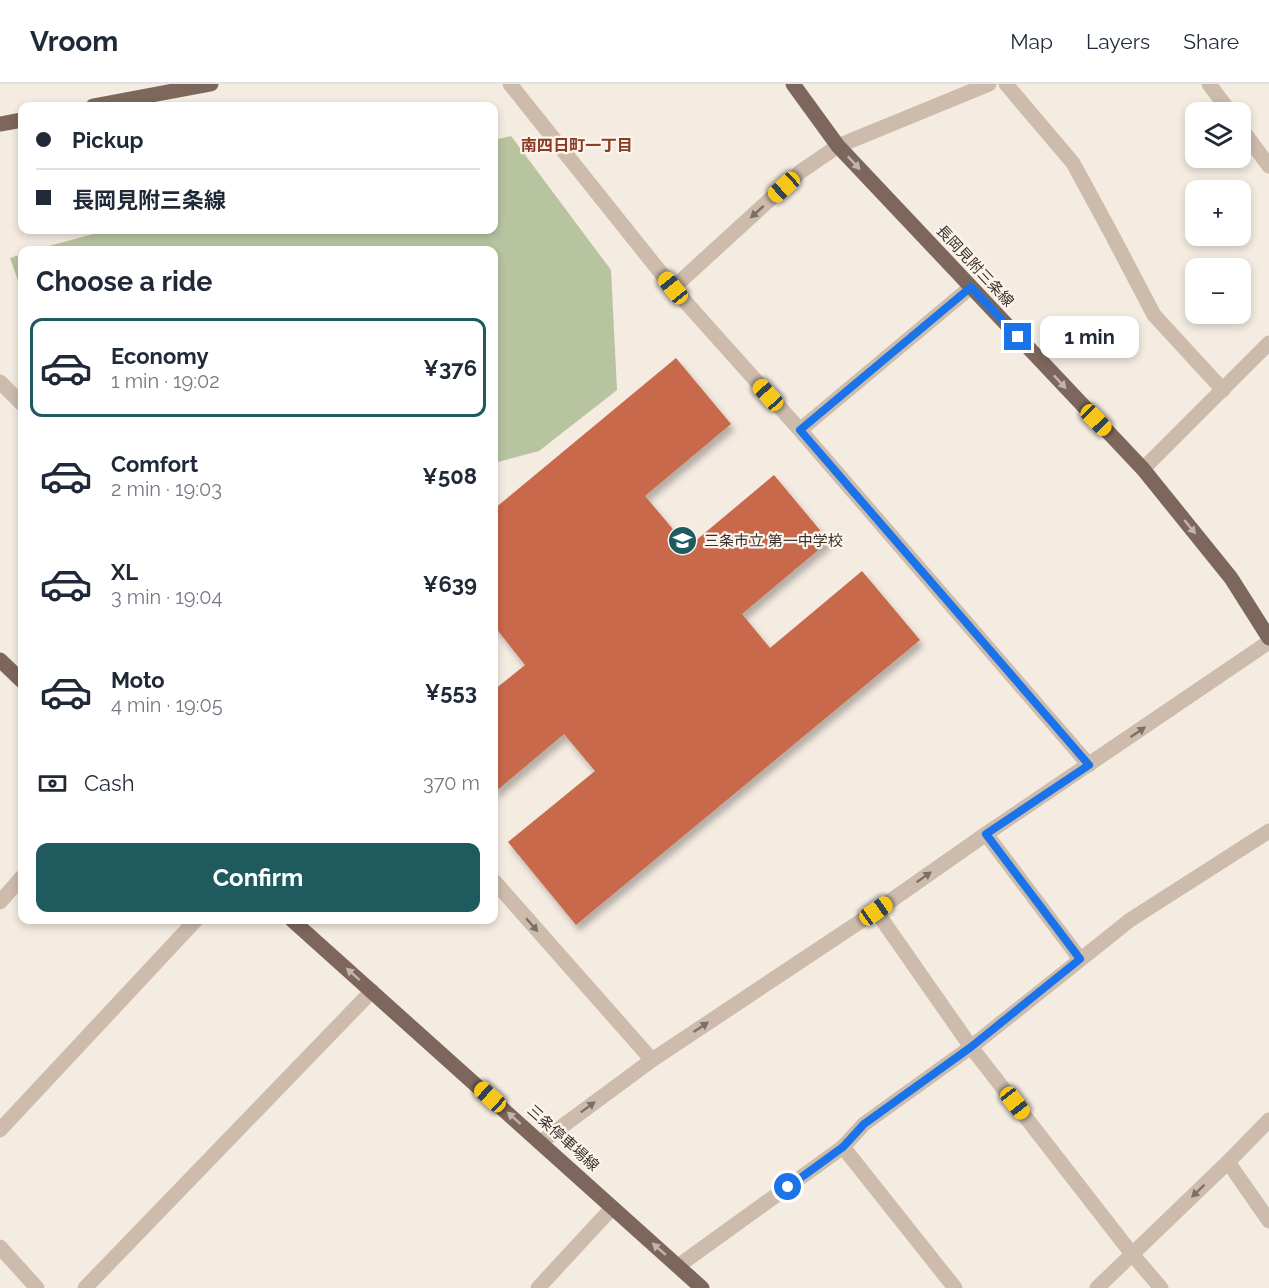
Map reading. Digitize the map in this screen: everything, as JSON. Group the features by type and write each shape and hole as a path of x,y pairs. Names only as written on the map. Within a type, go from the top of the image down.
{"main road":[{"path":"114,102 211,84"},
{"name":"長岡見附三条線","path":"793,84 838,146 1143,469 1231,578 1269,640"},
{"path":"0,124 18,121"},
{"path":"0,660 18,677"},
{"name":"三条停車場線","path":"297,924 702,1288"}],"street":[{"path":"510,84 673,288 800,430 1089,765"},
{"path":"673,288 800,172 838,146 989,84"},
{"path":"1006,84 1074,163 1154,315 1223,390"},
{"path":"1209,84 1222,102"},
{"path":"1251,142 1269,166"},
{"path":"800,430 971,287"},
{"path":"1143,469 1269,343"},
{"path":"0,382 18,400"},
{"path":"541,1142 652,1060 876,911 1269,640"},
{"path":"678,1266 843,1147 864,1124 971,1047 1130,920 1269,831"},
{"path":"986,834 1080,959"},
{"path":"0,902 18,882"},
{"path":"498,886 652,1060"},
{"path":"876,911 971,1047 1161,1288"},
{"path":"0,1130 192,924"},
{"path":"85,1288 372,991"},
{"path":"1097,1288 1269,1120"},
{"path":"843,1147 955,1288"},
{"path":"1228,1162 1269,1221"},
{"path":"538,1288 612,1208"},
{"path":"0,1247 37,1288"}],"green space":[{"path":"511,136 611,270 617,390 539,451 498,462 498,246 49,246 93,234 498,234 498,139"},
{"path":"18,255 18,281 10,258"}],"building":[{"path":"676,358 731,424 645,496 688,547 774,475 829,541 742,614 770,648 862,571 920,640 576,925 508,842 595,771 564,734 498,790 498,687 525,665 498,631 498,506"}],"place":[{"name":"三条市立 第一中学校","path":"683,541"}],"district":[{"name":"南四日町一丁目","path":"577,145"}],"route":[{"path":"788,1187 843,1147 864,1124 971,1047 1080,959 986,834 1089,765 800,430 971,287 1018,337"}]}
